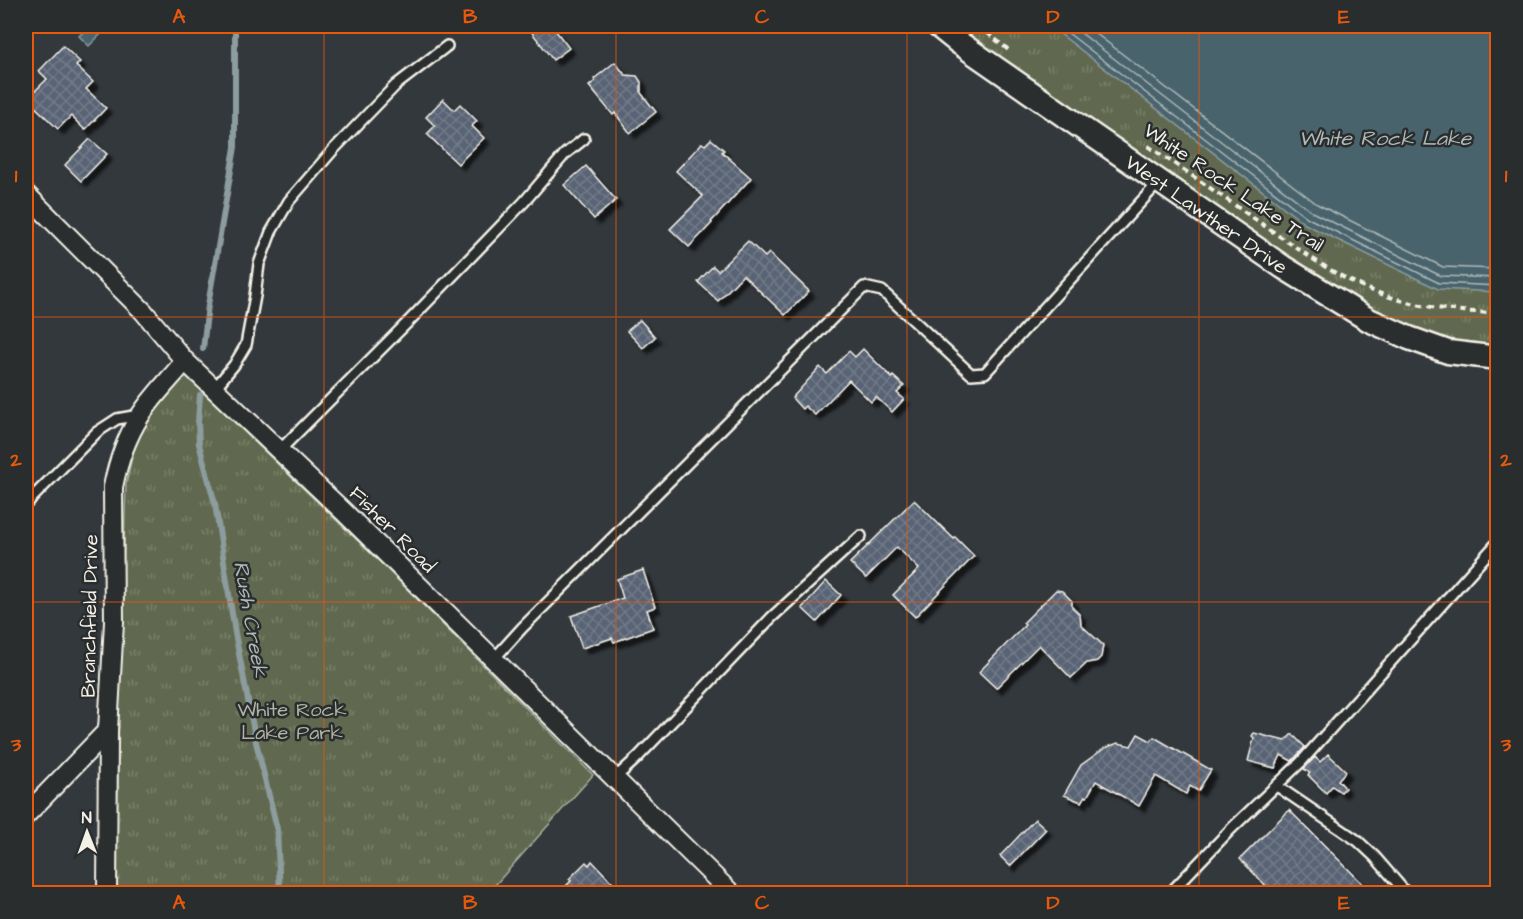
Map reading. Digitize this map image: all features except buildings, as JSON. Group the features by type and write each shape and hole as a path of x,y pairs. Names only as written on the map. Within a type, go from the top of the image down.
{"street":[{"name":"West Lawther Drive","path":"938,26 1283,267 1369,320 1448,352 1497,358"},
{"name":"Fisher Road","path":"26,194 143,311 185,361 280,450 732,894"},
{"name":"Branchfield Drive","path":"107,894 108,730 114,622 113,487 122,452 140,415 185,361"},
{"path":"26,815 108,730"}],"lane":[{"path":"215,388 234,365 246,345 259,264 271,232 289,201 333,150 396,85 447,46"},
{"path":"280,450 508,219 565,154 584,139"},
{"path":"494,659 522,628 864,286 882,291 971,374 985,374 1159,182"},
{"path":"26,504 97,432 117,419 140,415"},
{"path":"614,779 637,758 772,616 861,536"},
{"path":"1169,894 1231,829 1301,762 1497,542"},
{"path":"1277,786 1358,841 1407,894"}],"path":[{"path":"979,26 1019,57"},
{"name":"White Rock Lake Trail","path":"1144,144 1308,256 1352,282 1392,298 1432,308 1497,314"}],"green space":[{"name":"White Rock Lake","path":"949,26 1497,26 1497,346 1451,342 1398,325 1307,273"},
{"name":"White Rock Lake Park","path":"185,375 381,563 593,775 488,893 116,894 126,484 134,448 148,417"}],"water":[{"path":"89,26 109,26 89,46 79,36"},
{"name":"White Rock Lake","path":"1050,26 1497,26 1497,292 1438,289 1305,224"}],"waterway":[{"path":"203,349 208,305 235,147 235,26"},
{"name":"Rush Creek","path":"200,395 199,444 215,504 235,633 256,742 277,829 280,894"}]}
